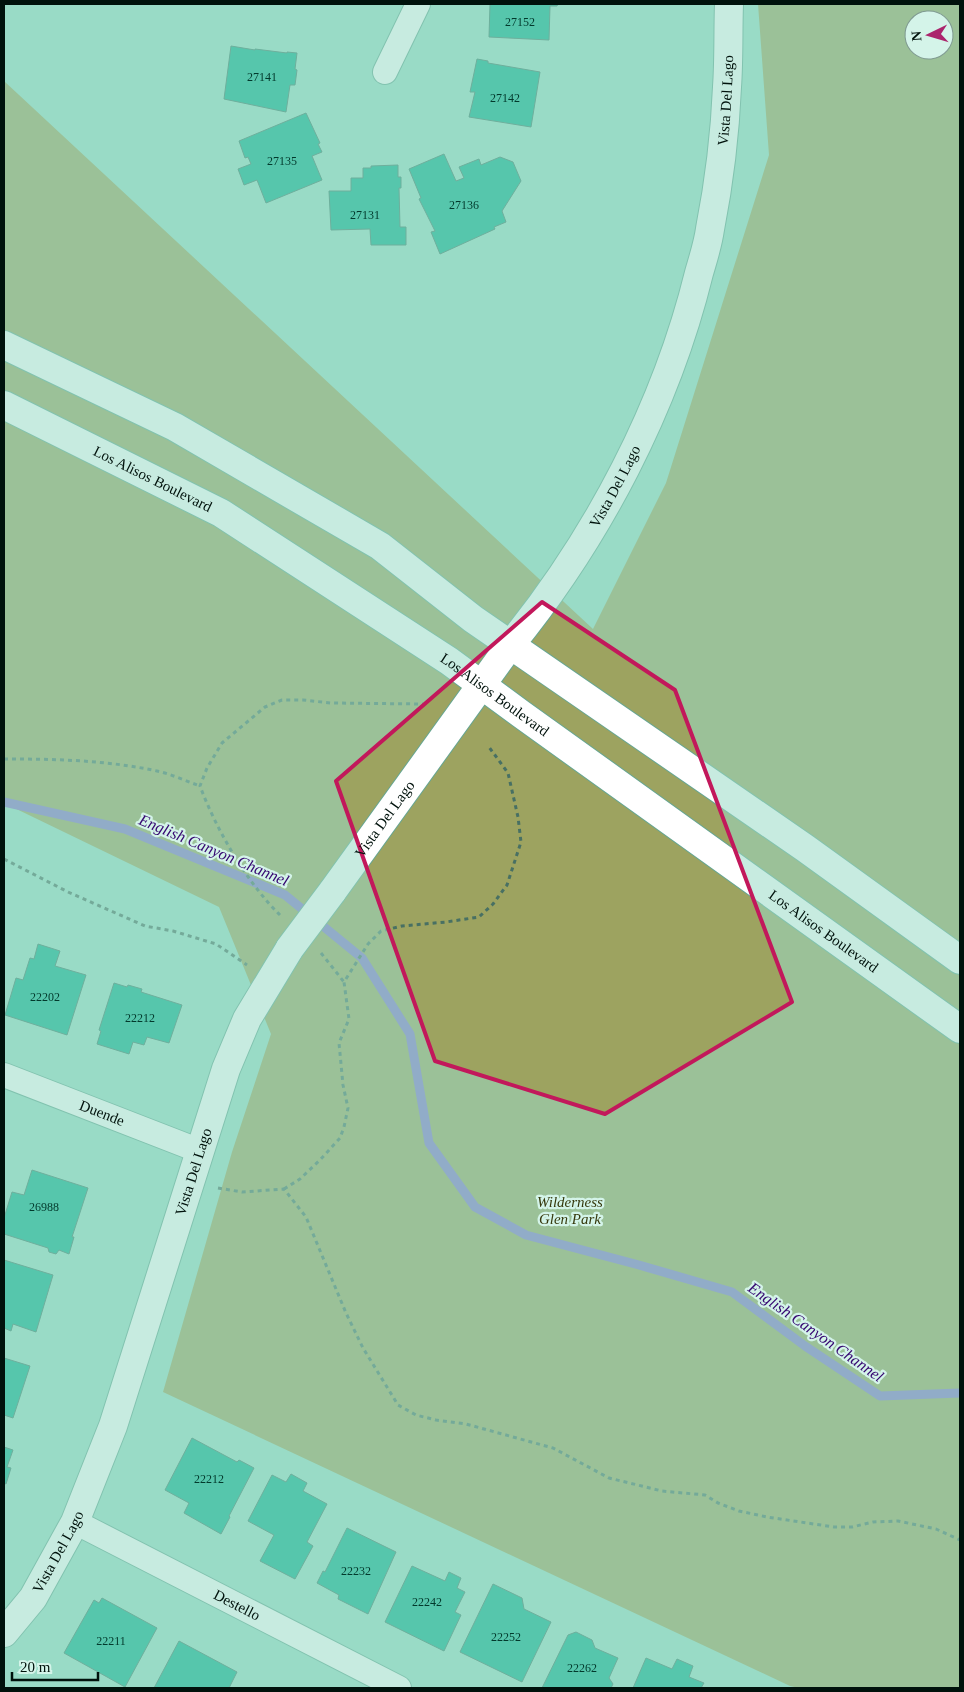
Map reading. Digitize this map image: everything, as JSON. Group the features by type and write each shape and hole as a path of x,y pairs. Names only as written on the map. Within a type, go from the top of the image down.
{"main road":[{"name":"Vista Del Lago","path":"4,1633 33,1598 75,1522 113,1426 226,1069 247,1019 290,948 511,644 538,612 582,544 623,475 646,426 671,367 692,304 710,230 720,163 727,87 728,4"},
{"path":"4,345 175,427 380,546 473,619 805,848 960,960"},
{"name":"Los Alisos Boulevard","path":"4,405 221,513 449,661 481,686 960,1028"}],"street":[{"path":"385,72 418,4"},
{"name":"Duende","path":"4,1075 200,1151"},
{"name":"Destello","path":"75,1522 399,1688"}],"path":[{"path":"261,894 243,868 208,808 200,786 207,768 222,743 265,707 282,700 331,703 423,704"},
{"path":"190,1183 242,1192 284,1189 300,1179 340,1138 348,1108 343,1085 339,1043 350,1019 344,982 351,969 368,944 381,931 402,926 479,917 493,904 508,885 521,842 518,818 508,773 489,747"},
{"path":"4,759 68,759 113,764 158,771 200,786"},
{"path":"4,859 68,892 145,926 173,931 216,944 234,955"},
{"path":"284,1189 306,1217 362,1348 398,1405 416,1415 466,1424 553,1448 608,1478 662,1491 705,1495 718,1503 739,1511 834,1528 852,1528 873,1522 898,1522 936,1529 960,1540"}],"highlighted area":[{"path":"542,602 675,690 792,1002 605,1114 435,1061 336,781"}],"green space":[{"name":"Wilderness Glen Park","path":"758,4 960,4 960,1688 799,1688 790,1686 163,1392 232,1152 271,1034 219,907 4,803 4,81 593,629 666,483 769,155"}],"building":[{"path":"490,4 558,4 557,6 550,6 549,40 489,37"},
{"path":"231,46 297,53 295,85 290,85 286,112 224,99"},
{"path":"477,59 488,61 488,63 540,72 531,127 469,117 475,92 470,92"},
{"path":"306,113 320,143 318,144 322,152 312,156 322,180 266,203 257,180 244,185 238,169 251,164 248,157 245,158 239,141"},
{"path":"444,154 456,181 464,178 459,167 479,159 481,165 500,157 513,162 521,181 502,211 506,222 440,254 431,232 435,231 419,199 421,198 409,169"},
{"path":"398,165 398,177 401,177 401,188 399,188 400,227 406,227 406,245 371,245 370,229 331,230 329,191 351,191 351,178 363,178 363,168"},
{"path":"38,944 60,951 55,966 86,975 67,1035 5,1015 16,978 23,980 30,958 34,959"},
{"path":"114,983 142,989 141,992 182,1005 169,1043 147,1037 144,1045 133,1042 129,1054 97,1044 101,1031 99,1030"},
{"path":"32,1170 88,1188 72,1237 74,1237 69,1254 59,1250 56,1254 49,1252 48,1248 4,1234 4,1218 12,1192 24,1195"},
{"path":"4,1260 53,1275 36,1332 13,1324 11,1331 4,1328"},
{"path":"4,1358 30,1366 13,1418 4,1415"},
{"path":"192,1438 237,1462 239,1460 254,1468 221,1534 184,1513 189,1503 165,1490"},
{"path":"4,1447 13,1450 7,1467 11,1468 6,1484 4,1483"},
{"path":"291,1474 307,1483 303,1491 327,1504 307,1542 313,1546 295,1579 260,1561 274,1535 248,1521 272,1475 286,1482"},
{"path":"347,1528 396,1552 368,1614 338,1599 339,1595 317,1583 323,1571 325,1572"},
{"path":"412,1566 445,1581 449,1572 461,1578 457,1588 465,1592 455,1612 461,1615 444,1651 385,1622"},
{"path":"493,1584 522,1598 524,1609 551,1622 522,1682 460,1652"},
{"path":"102,1598 157,1628 125,1687 64,1653 94,1600 99,1603"},
{"path":"576,1632 592,1640 595,1648 618,1658 609,1678 613,1684 611,1688 542,1688 568,1635"},
{"path":"179,1641 237,1672 229,1688 154,1688"},
{"path":"646,1658 672,1669 677,1659 693,1666 689,1677 704,1683 701,1688 633,1688"}],"waterway":[{"name":"English Canyon Channel","path":"4,802 125,829 285,895 362,958 410,1034 429,1143 475,1207 526,1235 732,1292 805,1346 880,1396 960,1393"}]}
